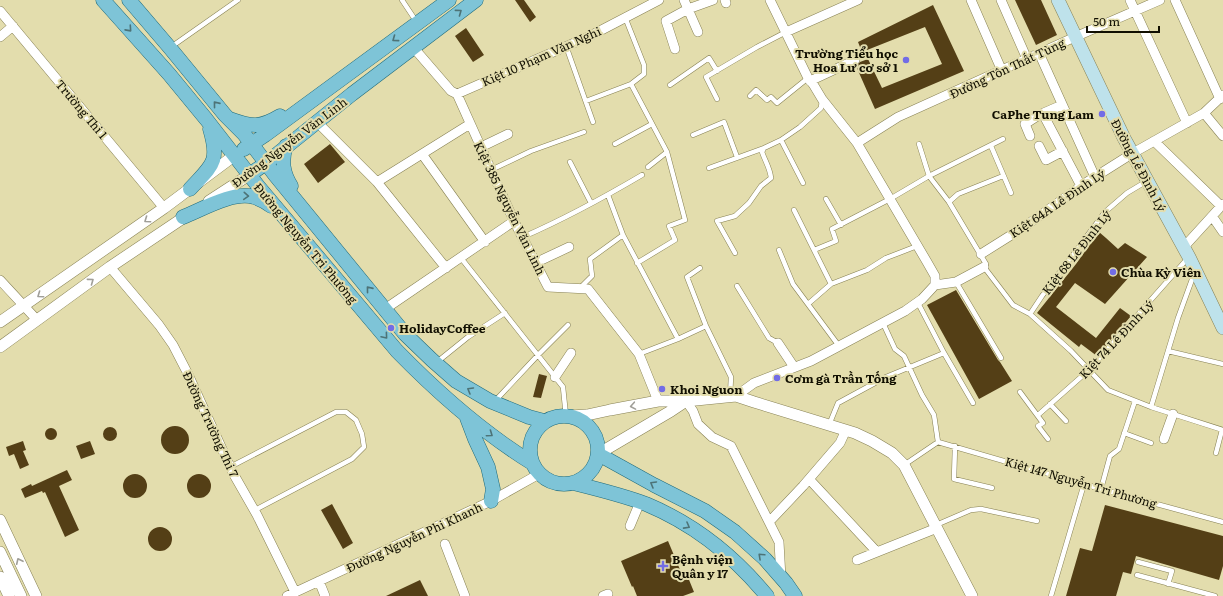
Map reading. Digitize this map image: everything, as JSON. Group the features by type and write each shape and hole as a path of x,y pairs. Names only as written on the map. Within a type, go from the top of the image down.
{"main road":[{"name":"Đường Nguyễn Tri Phương","path":"103,0 169,74 249,175 397,351 478,426 536,468"},
{"name":"Đường Nguyễn Tri Phương","path":"130,0 251,144 405,334 456,381 494,402 544,422"},
{"name":"Đường Nguyễn Văn Linh","path":"235,156 449,0"},
{"name":"Đường Nguyễn Văn Linh","path":"249,175 413,47 476,0"},
{"name":"Đường Lê Đình Lý","path":"1058,0 1132,153 1219,313 1223,328"},
{"path":"432,12 442,25"},
{"path":"229,119 242,124 255,126 268,123 311,101"},
{"path":"190,189 212,164 215,155 214,144 206,119"},
{"path":"286,146 283,158 284,172 286,179 297,194 300,204"},
{"path":"184,217 232,197 244,196 255,197 278,210"},
{"path":"466,415 488,467 493,489 491,502"},
{"path":"562,415 569,416 580,419 594,432 598,441 596,464 582,479 573,483 555,483 546,479 536,468 530,456 531,440 538,427 544,422 552,417 562,415"},
{"path":"598,454 705,511 741,538 764,559 795,596"},
{"path":"573,483 640,502 688,526 718,546 739,565 767,596"}],"street":[{"name":"Kiệt 10 Phạm Văn Nghi","path":"456,94 566,45 590,36 659,0"},
{"path":"684,0 698,32"},
{"path":"675,49 666,21 688,9 713,0"},
{"path":"770,0 809,80 857,143 935,276 935,285"},
{"path":"786,32 858,0"},
{"path":"971,0 1002,71"},
{"path":"1001,0 1027,59"},
{"path":"1130,0 1187,123"},
{"name":"Đường Tôn Thất Tùng","path":"857,143 898,117 1002,71 1075,36 1160,0"},
{"path":"1175,0 1222,97"},
{"name":"Trường Thi 1","path":"0,11 164,208"},
{"path":"0,37 13,26"},
{"name":"Kiệt 385 Nguyễn Văn Linh","path":"413,47 451,91 456,94 514,221 548,287 588,289 639,354 658,402"},
{"path":"1039,53 1095,177"},
{"path":"809,80 855,60"},
{"name":"Kiệt 64A Lê Đình Lý","path":"981,254 1024,227 1081,186 1132,153 1204,113 1222,97"},
{"path":"1030,136 1025,124 1062,105"},
{"path":"1204,113 1223,136"},
{"path":"1044,114 1081,186"},
{"path":"317,122 377,182 446,268"},
{"path":"377,182 470,124"},
{"path":"480,147 508,134"},
{"path":"1154,141 1222,205 1212,216 1186,252"},
{"path":"1039,146 1046,160 1063,151"},
{"path":"422,154 485,242"},
{"name":"Đường Nguyễn Văn Linh","path":"0,322 164,208 235,156"},
{"name":"Đường Nguyễn Văn Linh","path":"0,346 110,267 249,175"},
{"path":"1212,216 1223,232"},
{"path":"385,309 514,221"},
{"path":"535,263 568,247"},
{"name":"Đường Trường Thi 7","path":"110,267 159,324 173,345 188,374 230,466 254,510 291,594"},
{"path":"733,396 754,383 811,361 905,311 918,303 935,285 956,282 984,267"},
{"path":"0,280 37,320"},
{"path":"778,342 794,367"},
{"path":"555,377 571,353"},
{"path":"569,416 587,415 658,402 686,401 733,396 846,430 872,440 892,453 904,465 969,594"},
{"path":"598,454 686,401"},
{"path":"686,401 693,411 698,424 712,437 731,446 779,542 781,578"},
{"path":"1164,439 1172,414"},
{"path":"769,522 840,443 846,430"},
{"name":"Đường Nguyễn Phi Khanh","path":"291,594 491,502 536,468"},
{"path":"809,478 877,552"},
{"path":"630,526 640,502"},
{"path":"0,520 36,596"},
{"path":"857,560 936,526"},
{"path":"444,544 465,596"},
{"path":"0,552 21,596"},
{"path":"0,577 9,596"},
{"path":"319,581 325,596"}],"lane":[{"path":"170,48 238,0"},
{"path":"402,0 417,23"},
{"path":"586,101 631,84 644,74 644,65 625,17"},
{"path":"717,99 706,77 786,32"},
{"path":"566,45 593,122"},
{"path":"670,85 709,58 717,71"},
{"path":"750,96 756,90 767,100 771,97 777,103 809,80"},
{"path":"631,84 667,152 685,220 669,226 674,240 637,263"},
{"path":"709,168 764,148 781,140 800,127 821,108 822,99"},
{"path":"693,135 724,122 737,157"},
{"path":"615,144 652,124"},
{"path":"491,170 531,151 584,132"},
{"path":"814,250 836,241 832,229 890,199 929,176 1004,139"},
{"path":"781,140 803,183"},
{"path":"919,144 929,176 949,202 981,254 986,264 984,267 1013,306 1030,314 1108,390 1150,407 1223,430 1216,453"},
{"path":"991,146 1011,193"},
{"path":"735,253 717,221 735,216 749,203 761,186 771,178 770,169 765,162 762,152 764,148"},
{"path":"648,168 667,152"},
{"path":"570,162 591,203"},
{"path":"523,237 555,223 642,175"},
{"path":"949,202 958,194 1003,176"},
{"name":"Kiệt 68 Lê Đình Lý","path":"1030,314 1105,212 1127,193 1147,181"},
{"path":"608,195 637,263 678,339"},
{"path":"826,199 841,225"},
{"path":"794,210 831,284"},
{"path":"579,289 592,276 590,259 624,235"},
{"path":"808,304 831,284 867,270 886,258 917,246"},
{"path":"779,250 794,284 839,346"},
{"name":"Kiệt 74 Lê Đình Lý","path":"1038,415 1089,370 1186,252"},
{"path":"461,258 563,387 569,416"},
{"path":"700,268 687,277 706,326 731,377 733,396"},
{"path":"1150,407 1178,318 1195,271"},
{"path":"956,282 1001,358"},
{"path":"737,286 769,338 778,342"},
{"path":"918,303 972,402"},
{"path":"435,363 468,337 505,313"},
{"path":"883,323 895,349 904,356 922,395 934,415 938,442 904,465"},
{"path":"494,402 568,325"},
{"path":"639,354 706,326"},
{"path":"1168,351 1223,364"},
{"path":"829,425 838,403 886,377 944,353"},
{"path":"1020,392 1043,423 1038,426 1048,439"},
{"path":"1101,489 1110,456 1119,449 1135,401"},
{"path":"1050,404 1066,421"},
{"path":"230,466 336,412 346,412 356,420 362,434 364,447 352,459 254,510"},
{"path":"1124,433 1151,443"},
{"name":"Kiệt 147 Nguyễn Tri Phương","path":"938,442 1223,522"},
{"path":"955,446 954,479 992,488"},
{"path":"1051,596 1084,484"},
{"path":"936,526 971,510 981,509 1037,521"},
{"path":"1138,562 1172,571 1168,584"},
{"path":"1137,575 1215,596"}],"building":[{"path":"515,0 524,0 536,17 530,22"},
{"path":"1015,0 1041,0 1057,35 1036,45"},
{"path":"933,5 964,71 875,109 856,66 860,62 868,59 882,88 942,64 925,27 862,52 858,42"},
{"path":"466,28 484,55 473,62 455,36"},
{"path":"330,144 345,162 318,183 304,164"},
{"path":"1099,232 1118,249 1125,243 1147,257 1105,304 1075,283 1056,307 1096,338 1120,308 1131,316 1097,356 1081,344 1079,347 1037,313"},
{"path":"956,290 1012,381 979,399 927,305"},
{"path":"539,374 547,376 541,398 533,397"},
{"path":"175,426 185,430 189,440 185,450 175,454 165,450 161,440 165,430"},
{"path":"107,427 113,427 117,431 117,437 113,441 107,441 103,437 103,431"},
{"path":"51,428 55,430 57,434 55,438 51,440 47,438 45,434 47,430"},
{"path":"23,441 26,450 23,451 29,465 20,469 14,454 9,456 6,447"},
{"path":"90,441 95,454 81,459 76,446"},
{"path":"67,470 72,480 59,486 79,530 65,537 45,492 43,493 42,491 25,498 21,489 31,484 32,486"},
{"path":"135,474 143,478 147,486 143,494 135,498 127,494 123,486 127,478"},
{"path":"199,474 208,477 211,486 208,495 199,498 190,495 187,486 190,477"},
{"path":"332,504 353,543 343,549 321,510"},
{"path":"1105,505 1223,536 1223,566 1219,580 1136,556 1131,574 1123,572 1116,596 1066,596 1080,548 1092,551"},
{"path":"160,527 165,528 171,534 171,544 165,550 160,551 155,550 149,544 148,539 149,534 155,528"},
{"path":"668,541 681,572 685,570 694,592 683,596 637,596 621,561"},
{"path":"420,580 428,596 386,596"}],"place":[{"name":"Trường Tiểu học Hoa Lư cơ sở 1","path":"906,60"},
{"name":"CaPhe Tung Lam","path":"1102,114"},
{"name":"Chùa Kỳ Viên","path":"1113,272"},
{"name":"HolidayCoffee","path":"391,328"},
{"name":"Cơm gà Trần Tống","path":"777,378"},
{"name":"Khoi Nguon","path":"662,389"},
{"name":"Bệnh viện Quân y 17","path":"663,566"}]}
